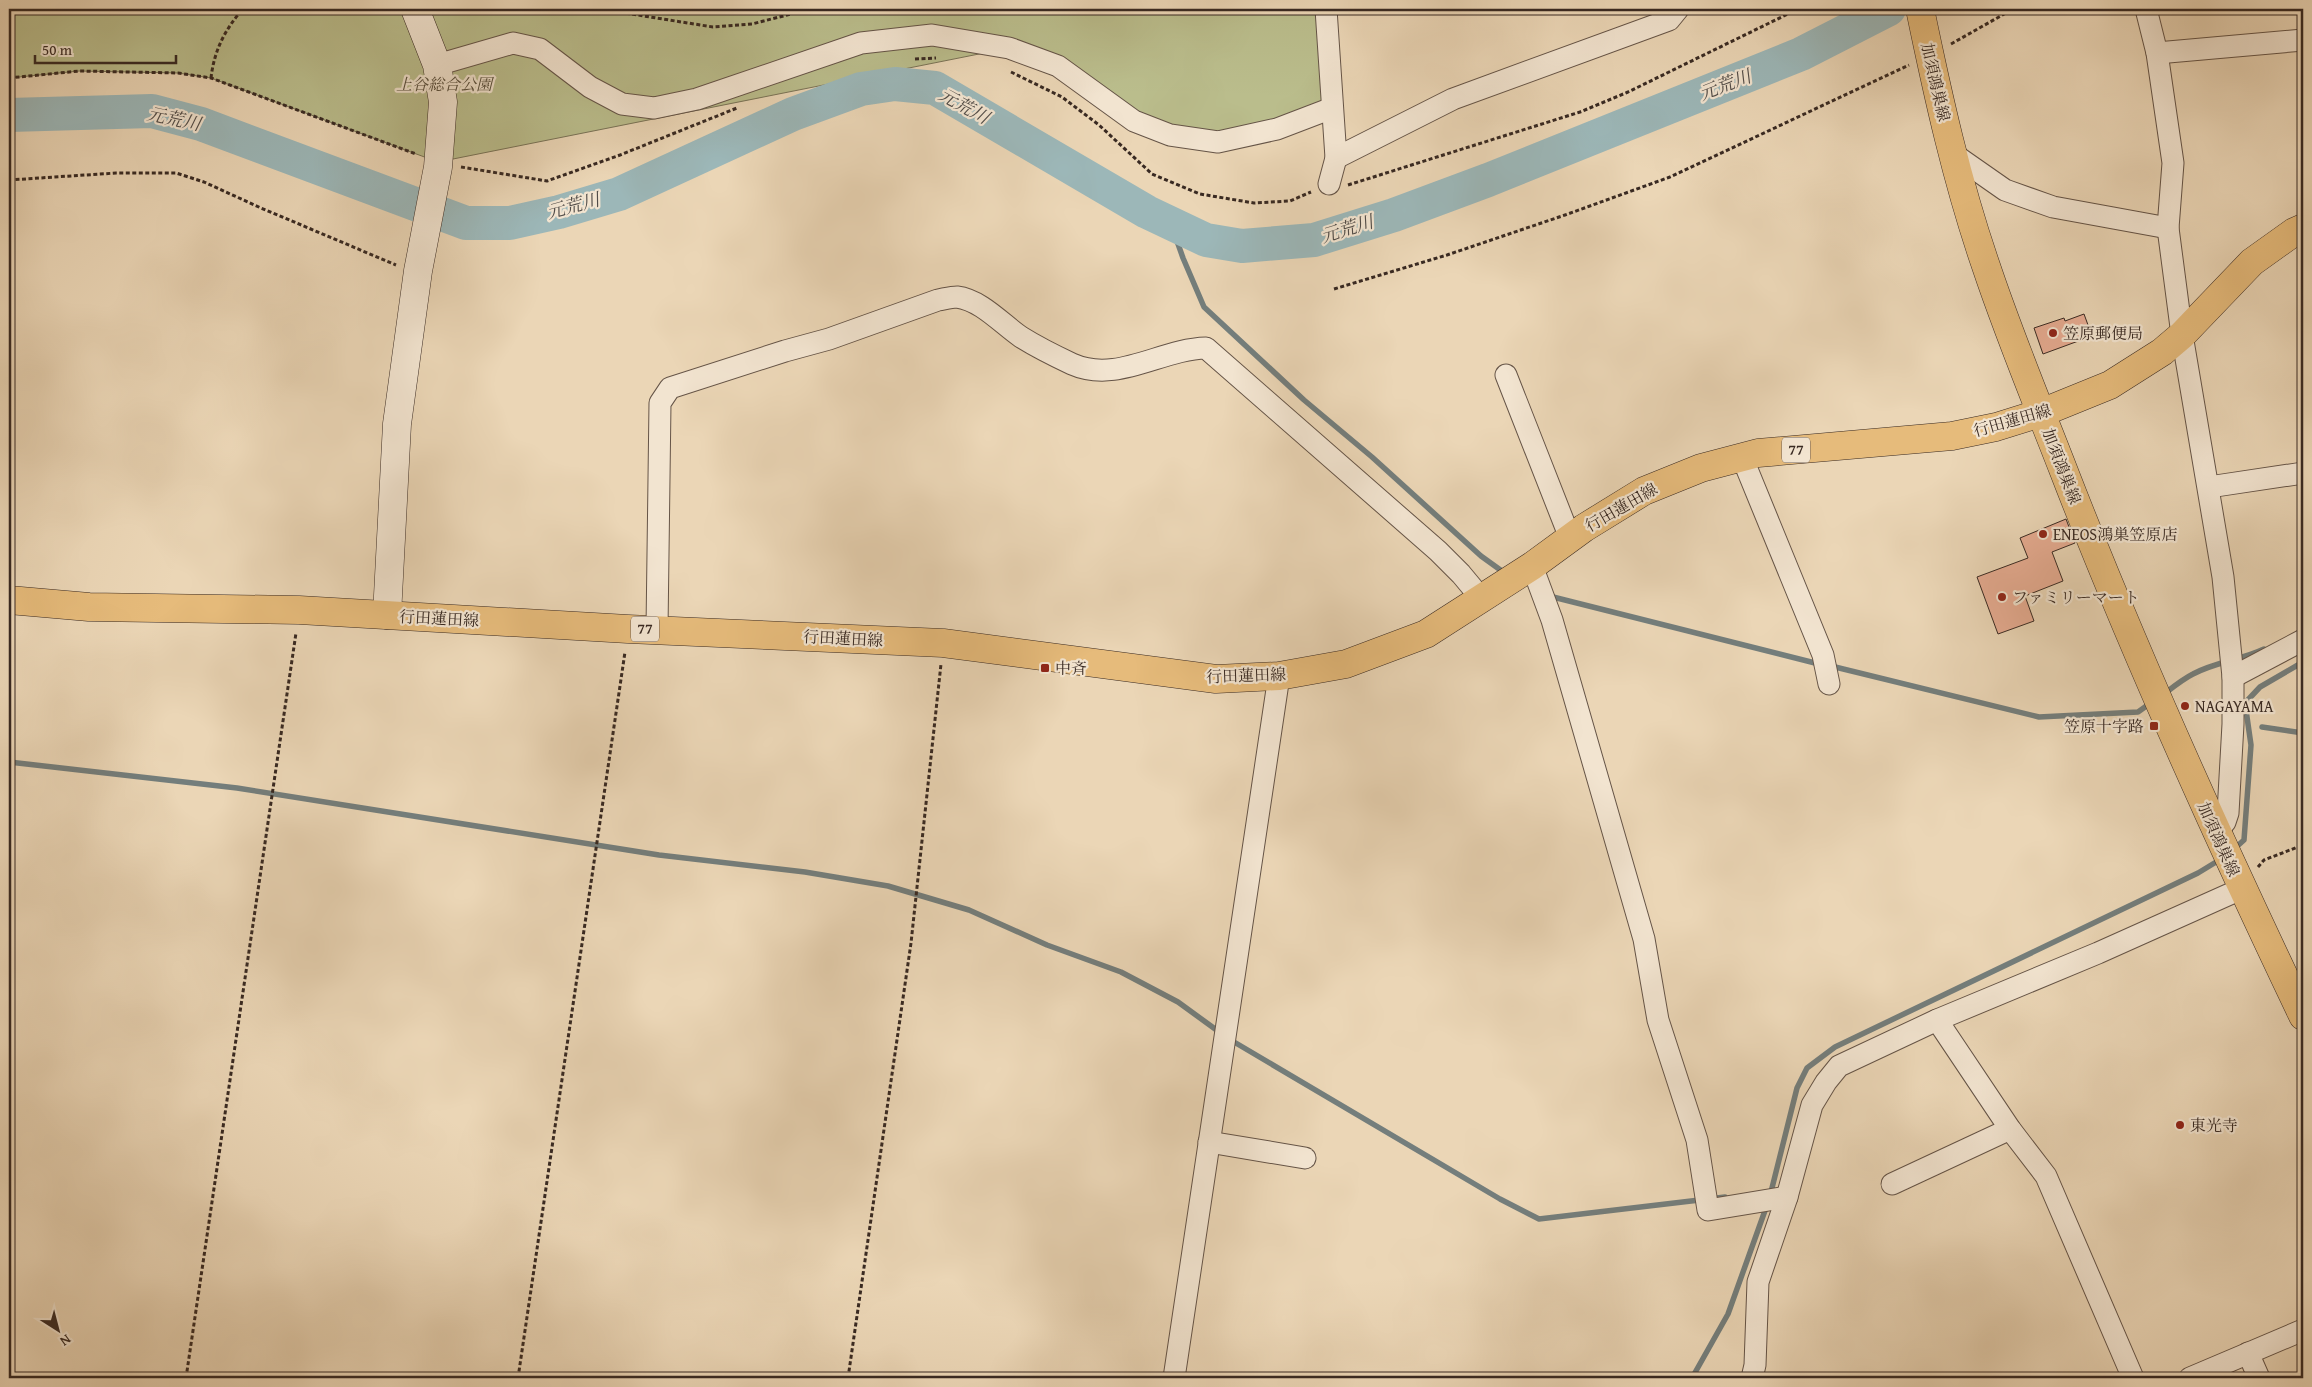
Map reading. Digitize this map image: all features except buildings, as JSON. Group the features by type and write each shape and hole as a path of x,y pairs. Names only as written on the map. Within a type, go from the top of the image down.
{"main road":[{"name":"加須鴻巣線","path":"1920,9 1952,153 1986,267 2041,413 2133,643 2216,832 2242,889 2301,1005"},
{"name":"行田蓮田線","path":"9,600 89,607 299,610 628,629 943,643 1216,679 1279,676 1346,664 1426,634 1644,491 1701,468 1758,453 1952,436 1996,427 2041,413 2110,385 2145,364 2182,335 2252,262 2303,228"}],"street":[{"path":"387,615 397,424 419,267 438,167 443,102 437,65 415,9"},
{"path":"1326,9 1336,158 1329,184"},
{"path":"1336,158 1453,99 1669,20 1678,9"},
{"path":"2146,9 2157,53 2173,163 2168,228 2182,335 2223,578 2233,677 2233,724 2228,813 2225,822 2216,832"},
{"path":"437,65 513,43 540,49 590,87 622,104 654,108 697,99 861,43 932,35 1009,48 1058,66 1134,121 1170,135 1218,142 1277,129 1332,108"},
{"path":"2157,53 2303,40"},
{"path":"1952,153 2005,190 2053,208 2168,228"},
{"path":"656,629 660,403 670,388 785,350 829,339 938,300 956,297 976,304 1023,338 1074,365 1105,372 1147,362 1190,348 1206,348 1438,551 1481,598"},
{"path":"1506,375 1570,538"},
{"path":"1742,457 1823,655 1829,684"},
{"path":"2209,487 2303,473"},
{"path":"1532,566 1552,620 1644,939 1658,1020 1697,1140 1708,1210 1787,1197"},
{"path":"2233,677 2303,640"},
{"path":"1174,1378 1279,676"},
{"path":"1752,1378 1755,1365 1758,1282 1787,1197 1812,1105 1838,1066 1937,1020 2098,953 2242,889"},
{"path":"1937,1020 2010,1129 2046,1176 2133,1378"},
{"path":"1892,1184 2010,1129"},
{"path":"1209,1142 1304,1158"},
{"path":"2190,1378 2303,1330"},
{"path":"2248,1352 2259,1378"}],"path":[{"path":"211,78 213,62 219,46 228,27 243,9"},
{"path":"600,9 713,27 752,24 791,14"},
{"path":"1329,184 1352,186 1580,112 1628,92 1798,9"},
{"path":"1334,289 1456,252 1670,177 1929,52 2013,9"},
{"path":"9,180 116,173 176,172 204,182 394,264 419,267"},
{"path":"186,1378 299,610"},
{"path":"518,1378 628,629"},
{"path":"848,1378 911,944 943,643"},
{"path":"2242,889 2264,860 2303,845"}],"green space":[{"name":"上谷総合公園","path":"9,9 1326,9 1332,108 1218,142 1170,135 1009,48 438,162 211,78 178,73 79,71 9,78"}],"waterway":[{"name":"元荒川","path":"9,115 152,111 201,124 466,223 510,223 559,212 619,194 793,114 861,89 895,84 935,88 1147,212 1206,240 1242,246 1314,240 1394,215 1488,180 1801,54 1889,9"},
{"path":"1171,224 1204,307 1304,400 1372,457 1481,556 1506,574"},
{"path":"1549,596 1819,664"},
{"path":"2164,694 2201,670 2264,649"},
{"path":"2234,849 2244,840 2251,745 2245,703 2260,687 2303,662"},
{"path":"1831,666 2039,717 2138,712 2152,702"},
{"path":"2262,727 2303,733"},
{"path":"9,762 237,788 659,855 805,872 888,886 969,910 1047,945 1121,972 1178,1002 1222,1034"},
{"path":"1770,1196 1797,1088 1807,1068 1835,1047 2198,873 2221,859"},
{"path":"1229,1039 1500,1199 1539,1219 1725,1197"},
{"path":"1692,1378 1728,1314 1767,1205"}],"place":[{"name":"笠原郵便局","path":"2053,333"},
{"name":"ENEOS鴻巣笠原店","path":"2043,534"},
{"name":"ファミリーマート","path":"2002,597"},
{"name":"中斉","path":"1045,668"},
{"name":"NAGAYAMA","path":"2185,706"},
{"name":"笠原十字路","path":"2154,726"},
{"name":"東光寺","path":"2180,1125"}]}
